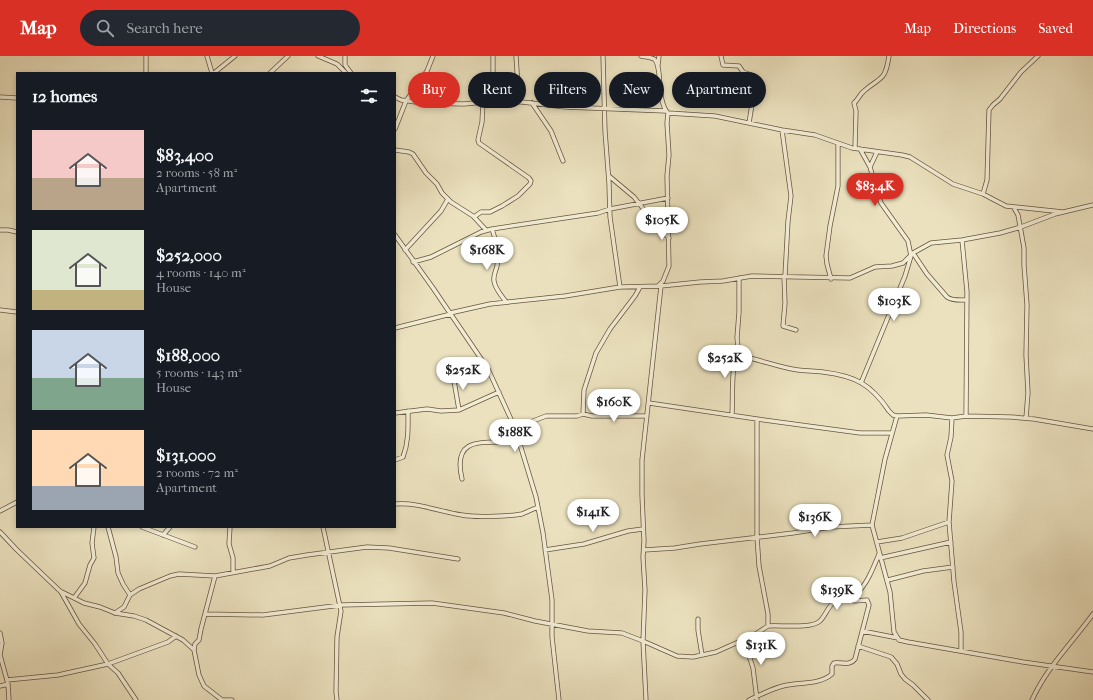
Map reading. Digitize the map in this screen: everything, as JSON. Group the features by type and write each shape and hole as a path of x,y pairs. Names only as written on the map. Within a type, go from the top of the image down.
{"street":[{"path":"146,56 146,72"},
{"path":"207,56 213,72"},
{"path":"214,72 235,56"},
{"path":"271,72 288,56"},
{"path":"318,56 337,64 345,72"},
{"path":"345,56 345,64 350,72"},
{"path":"396,126 406,101 427,71 433,56"},
{"path":"493,56 493,72"},
{"path":"516,56 517,72"},
{"path":"603,56 604,109 610,209 620,288"},
{"path":"641,56 653,59 658,66"},
{"path":"646,700 643,641 645,590 643,557 642,460 649,403 659,286 670,266 667,176 669,154 667,112 660,92 658,66 659,56"},
{"path":"721,56 723,65 739,66 742,72 751,75 756,85 757,88 752,104 749,123"},
{"path":"855,148 856,111 854,104 863,91 885,74 889,56"},
{"path":"983,194 987,180 989,110 999,101 1020,72 1038,56"},
{"path":"0,97 16,98"},
{"path":"396,97 406,101 423,103 468,104"},
{"path":"526,103 565,107 708,115 815,135 829,139 838,144 855,148 910,157 953,184 983,194 1000,204 1014,208 1025,207 1064,212"},
{"path":"532,103 551,131 563,161"},
{"path":"474,217 483,212 492,212 511,201 528,186 531,181 529,178 479,143 478,141 483,119 483,108"},
{"path":"782,130 791,196 788,221 783,326 796,330"},
{"path":"830,279 826,256 838,186 838,144"},
{"path":"860,149 870,168 881,203 908,241 912,254 949,299 967,300"},
{"path":"396,150 413,154 426,173 448,199 474,217 486,230"},
{"path":"870,168 877,152"},
{"path":"608,175 634,197 652,220 669,238"},
{"path":"413,262 431,257 486,230 586,215 668,198"},
{"path":"405,250 441,211 448,199"},
{"path":"396,328 490,304 566,296 620,288 659,286 752,276 785,276 830,279 850,278 875,267 899,264 907,261 912,254 931,243 962,240 1000,233 1064,212 1093,205"},
{"path":"1014,208 1018,215 1024,248 1027,305 1026,354 1028,392 1026,418"},
{"path":"492,229 498,247 497,269 494,275 494,282 506,302"},
{"path":"0,230 16,232"},
{"path":"396,238 433,288 488,369 518,435 538,507 545,550 552,600 552,637 559,700"},
{"path":"962,240 967,300 966,416"},
{"path":"861,383 905,276 912,254"},
{"path":"732,415 735,360 738,347 739,278"},
{"path":"583,414 584,390 596,353 610,329 640,287"},
{"path":"0,310 16,312"},
{"path":"738,347 743,354 750,358 797,370 839,375 868,386 889,411 893,415 897,416 926,415 952,418 966,416 1011,416 1093,429"},
{"path":"453,375 459,410"},
{"path":"396,413 408,411 459,410 499,392"},
{"path":"649,403 860,432 892,433"},
{"path":"396,460 403,457 405,452 408,435 408,411"},
{"path":"515,428 546,416 577,416 583,414 592,416 647,416"},
{"path":"897,416 885,459 872,525 879,556 888,580 892,599 893,626 898,638"},
{"path":"952,418 951,437 947,455 952,481 949,522 960,619 961,650"},
{"path":"757,419 757,537 759,566 768,614 768,626"},
{"path":"462,479 460,462 465,450 469,446 478,443 512,442 515,441 518,435"},
{"path":"0,511 16,503"},
{"path":"396,504 423,506 464,516 515,515 522,514 538,507"},
{"path":"877,542 902,538 949,522"},
{"path":"644,550 675,548 831,527 872,525"},
{"path":"74,598 85,583 90,565 94,558 92,543 94,528"},
{"path":"108,528 116,557 118,573 130,595"},
{"path":"145,528 195,547"},
{"path":"163,535 169,528"},
{"path":"230,528 229,544 233,558 233,572"},
{"path":"323,528 341,605 341,617 337,640 337,700"},
{"path":"545,550 584,544 628,531 643,529"},
{"path":"0,532 22,556 61,592 79,624 95,644 108,664 118,673 136,700"},
{"path":"879,556 951,542"},
{"path":"115,613 124,607 130,595 146,586 179,574 215,576 270,566 289,558 366,547 389,548 458,559"},
{"path":"206,614 263,615 341,605 432,604 504,613 535,622 588,631 622,633 677,656 683,657 716,652 744,640 768,626 801,626 817,623 824,617 833,603 856,593 865,583 879,556"},
{"path":"888,580 923,571 953,566"},
{"path":"194,650 196,643 199,640 215,576"},
{"path":"61,592 84,603 115,613 134,616 146,620 189,644 194,650 201,682 204,686 221,700 232,700"},
{"path":"748,700 757,698 785,685 821,680 832,674 832,664 839,662 849,664 853,662 868,612 868,602 867,600 855,601 852,596"},
{"path":"1032,700 1056,659 1093,614"},
{"path":"698,619 698,630 702,655"},
{"path":"862,631 898,638 908,642 1023,662 1093,672"},
{"path":"0,633 2,643 0,655 7,682 9,700"},
{"path":"0,686 7,682 58,675 108,664 168,642 176,636"},
{"path":"744,640 753,668 757,698"},
{"path":"858,646 891,657 897,664 905,680 913,685 928,700"}]}
